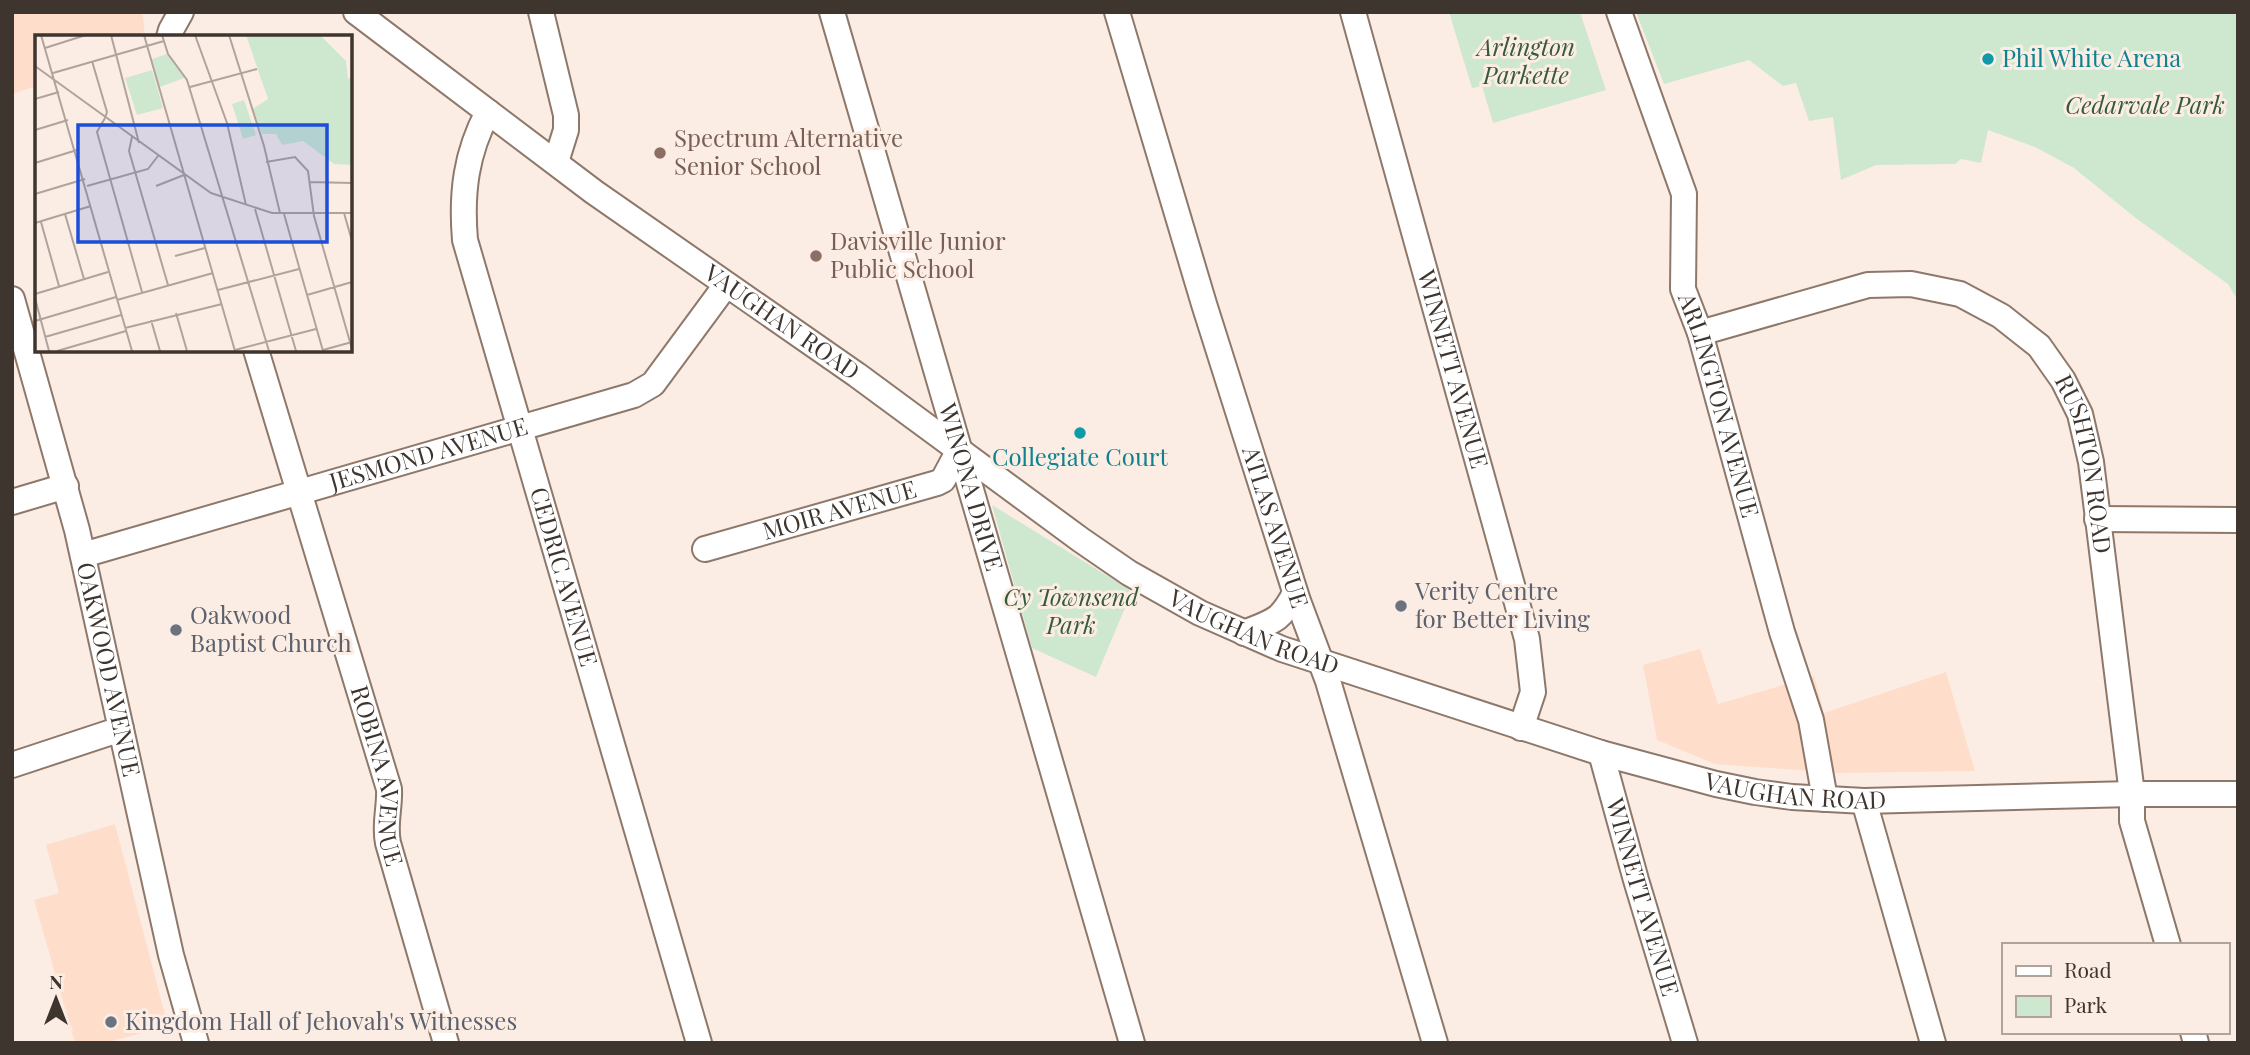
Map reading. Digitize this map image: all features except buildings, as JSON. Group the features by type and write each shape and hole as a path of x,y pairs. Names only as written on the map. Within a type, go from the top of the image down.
{"street":[{"path":"170,35 181,12"},
{"name":"VAUGHAN ROAD","path":"356,12 594,192 959,450 1081,540 1129,573 1200,613 1244,633 1322,663 1521,728 1716,784 1755,792 1864,801 2238,794"},
{"path":"541,12 566,115 566,131 556,162"},
{"name":"WINONA DRIVE","path":"832,12 1132,1043"},
{"name":"ATLAS AVENUE","path":"1117,12 1208,317 1295,593 1322,663 1436,1043"},
{"name":"WINNETT AVENUE","path":"1353,12 1527,639 1534,692 1521,728"},
{"name":"ARLINGTON AVENUE","path":"1619,12 1684,194 1683,289 1700,332 1782,632 1811,720 1825,799"},
{"name":"CEDRIC AVENUE","path":"488,112 474,138 468,162 463,213 465,240 699,1043"},
{"name":"RUSHTON ROAD","path":"1700,332 1868,285 1912,284 1960,294 2001,316 2039,346 2063,380 2080,414 2091,462 2132,794 2132,821 2167,943"},
{"name":"JESMOND AVENUE","path":"83,555 521,429 645,390 653,384 726,285"},
{"name":"OAKWOOD AVENUE","path":"12,299 66,486 171,955 196,1043"},
{"name":"ROBINA AVENUE","path":"257,352 389,789 390,803 385,827 388,843 446,1043"},
{"name":"MOIR AVENUE","path":"705,549 937,483 943,480 959,450"},
{"path":"12,502 66,486"},
{"path":"2097,519 2238,520"},
{"path":"1244,633 1279,618 1295,593"},
{"path":"12,765 121,729"},
{"name":"WINNETT AVENUE","path":"1601,752 1685,1043"},
{"path":"1864,801 1933,1043"}],"shaded area":[{"path":"12,12 140,12 143,15 145,35 35,35 35,87 12,94"},
{"path":"1700,649 1718,704 1814,676 1824,713 1946,672 1975,771 1838,773 1715,764 1657,740 1643,665"},
{"path":"115,824 168,1026 105,1043 75,1043 34,900 59,893 46,845"}],"green space":[{"name":"Arlington Parkette","path":"1449,12 1580,12 1606,90 1493,123 1482,86 1472,88"},
{"name":"Cedarvale Park","path":"1636,12 2238,12 2238,301 2228,284 2137,219 2074,168 2035,147 1988,130 1981,163 1961,159 1955,164 1876,165 1841,180 1833,117 1809,121 1796,83 1783,86 1749,60 1664,84"},
{"name":"Cy Townsend Park","path":"992,505 1132,591 1096,677 1032,648"}],"place":[{"name":"Phil White Arena","path":"1988,59"},
{"name":"Spectrum Alternative Senior School","path":"660,153"},
{"name":"Davisville Junior Public School","path":"816,256"},
{"name":"Collegiate Court","path":"1080,433"},
{"name":"Verity Centre for Better Living","path":"1401,606"},
{"name":"Oakwood Baptist Church","path":"176,630"},
{"name":"Kingdom Hall of Jehovah's Witnesses","path":"111,1022"}]}
